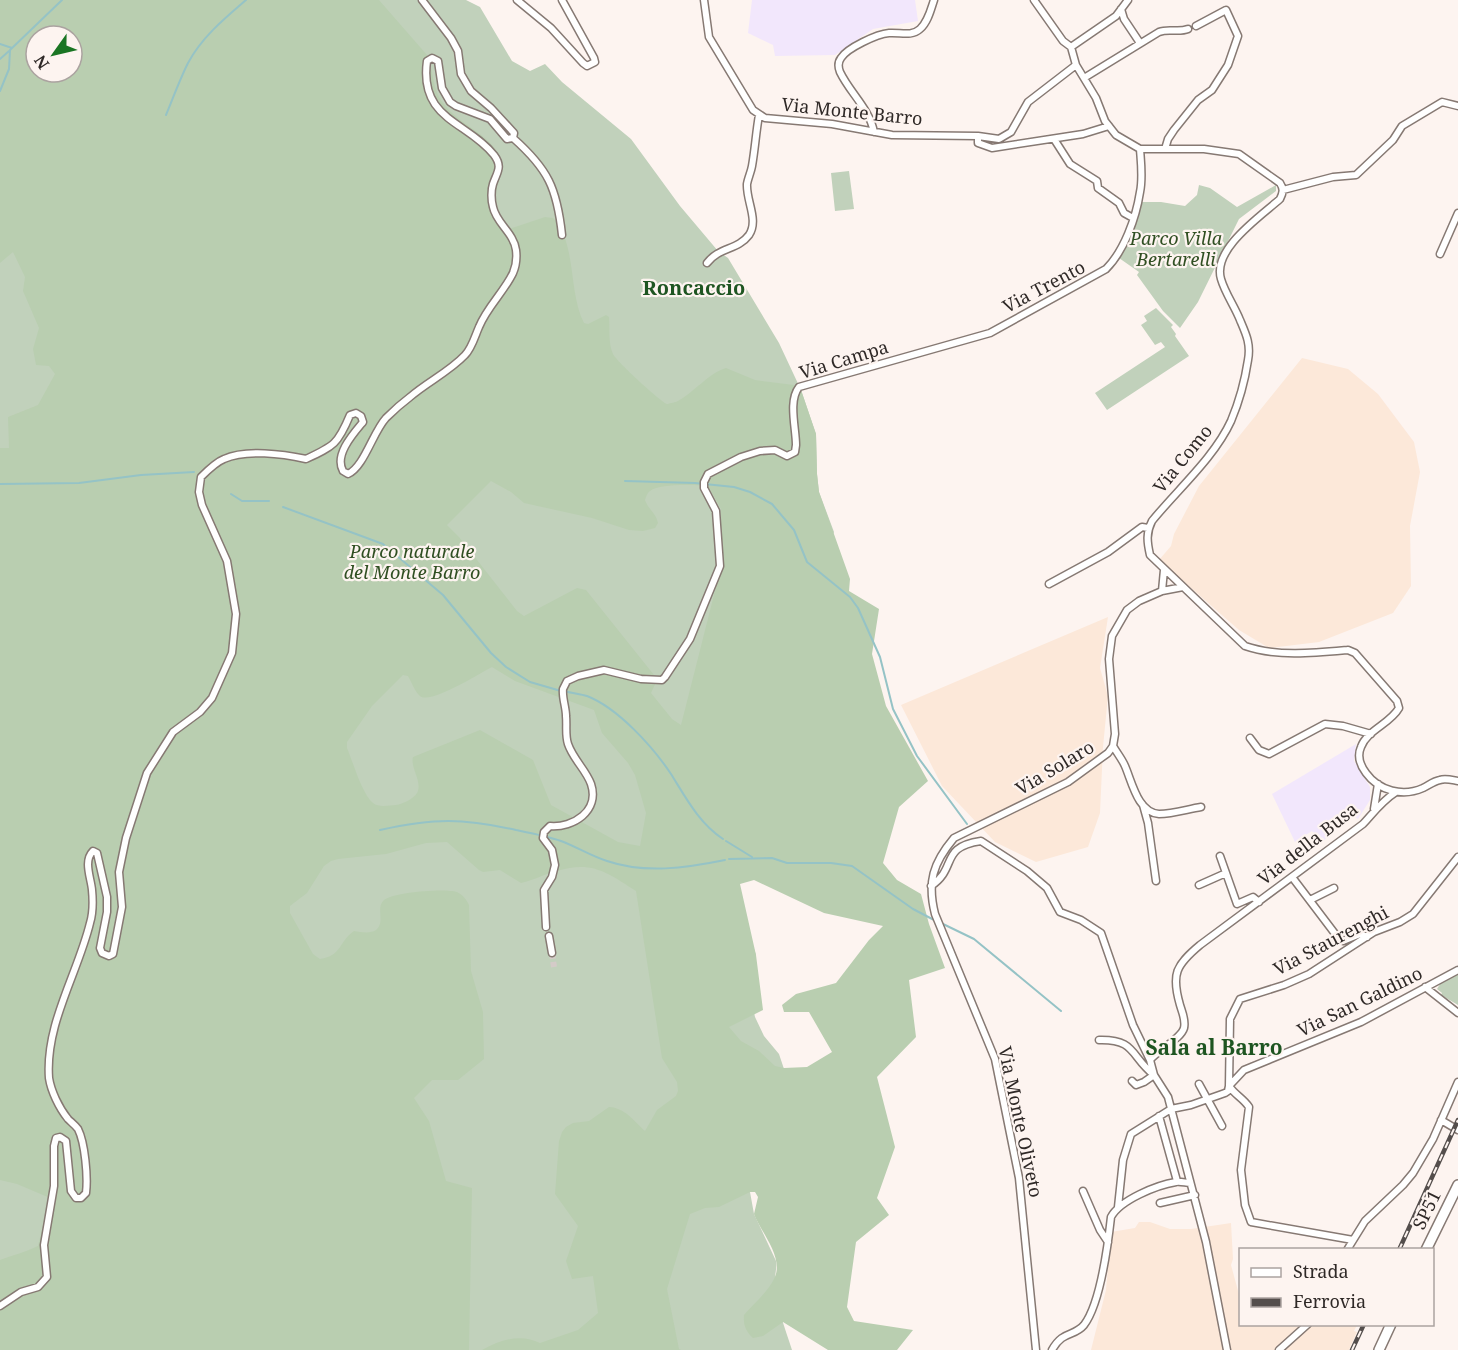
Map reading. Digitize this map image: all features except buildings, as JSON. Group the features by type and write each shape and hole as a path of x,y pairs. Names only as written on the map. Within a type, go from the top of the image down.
{"main road":[{"name":"SP51","path":"1427,1248 1458,1185"},
{"path":"1378,1350 1390,1326"}],"street":[{"path":"422,0 458,51 464,81 471,91 510,128 514,133 513,138"},
{"path":"517,0 551,28 583,63 587,66 593,64 594,58 562,0"},
{"name":"Via Monte Barro","path":"704,0 709,37 753,110 765,118 832,124 892,135 978,136 999,139 1011,132 1028,102 1076,64"},
{"path":"874,132 867,112 840,71 839,61 844,55 866,41 886,33 906,34 917,31 924,25 934,0"},
{"path":"1034,0 1063,41 1071,47 1076,64 1096,98 1105,121 1116,135 1140,149 1204,149 1239,154 1280,183 1283,190 1333,177 1356,175 1393,140 1402,126 1442,102 1458,106"},
{"path":"1071,47 1116,16 1128,0"},
{"path":"1121,9 1124,19 1140,44"},
{"path":"1165,149 1174,130 1198,100 1212,90 1228,64 1238,36 1226,10 1196,26"},
{"path":"1084,78 1164,30 1188,29"},
{"path":"0,1306 21,1292 38,1287 47,1277 44,1245 54,1186 56,1138 60,1137 66,1141 71,1191 74,1196 81,1198 87,1188 78,1129 62,1110 56,1098 49,1080 49,1060 56,1026 91,921 92,890 88,875 90,854 93,851 97,853 107,897 107,912 100,948 105,956 109,956 113,954 123,907 119,872 126,838 147,774 172,732 200,712 212,698 232,653 236,614 227,561 202,505 199,492 201,477 224,459 240,455 284,454 306,459 337,442 344,432 350,415 356,413 361,416 363,422 348,442 340,462 343,471 348,474 353,472 361,463 370,442 386,419 410,396 467,354 485,316 514,272 515,247 493,208 493,184 500,171 500,164 489,149 437,108 429,87 426,63 429,59 435,59 439,64 442,88 450,102 490,119 507,139 513,138"},
{"path":"707,263 718,251 740,243 748,236 752,228 753,219 747,185 759,115"},
{"path":"978,136 978,143 992,148 1083,134 1108,126"},
{"path":"513,138 539,163 557,198 562,235"},
{"path":"1054,139 1070,164 1097,181 1098,189 1119,203 1124,213 1133,218 1140,192 1140,149"},
{"name":"Via Como","path":"1148,528 1214,448 1231,422 1242,389 1250,344 1221,280 1222,258 1243,229 1280,199 1283,190"},
{"path":"1440,254 1458,213"},
{"name":"Via Trento","path":"990,333 1068,288 1097,276 1112,264 1133,218"},
{"name":"Via Campa","path":"546,927 544,890 552,877 555,865 552,850 544,835 550,826 558,827 573,823 584,816 592,794 590,781 568,743 563,689 567,681 604,670 641,679 662,680 665,677 690,639 720,566 716,511 704,488 708,474 750,454 768,449 787,456 795,452 794,405 795,392 799,387 990,333"},
{"path":"1049,584 1108,552 1142,527 1148,528 1147,541 1150,555 1245,646 1259,651 1291,653 1348,650 1355,653 1397,701 1399,708 1361,746 1359,755 1367,775 1378,784 1386,790 1406,793 1422,789 1441,779 1458,781"},
{"path":"1162,591 1164,570"},
{"name":"Via Solaro","path":"931,883 944,850 954,838 1068,782 1099,761 1113,746 1115,734 1109,659 1112,636 1120,619 1139,601 1162,591 1183,587"},
{"path":"1250,738 1258,750 1269,754 1325,724 1343,726 1371,735"},
{"path":"1113,746 1142,804 1148,823 1156,881"},
{"path":"1374,810 1378,784"},
{"name":"Via della Busa","path":"1150,1060 1184,1030 1184,1018 1175,978 1180,962 1363,824 1385,799 1396,792"},
{"path":"1142,804 1149,811 1158,814 1201,807"},
{"path":"931,883 939,881 949,865 952,854 964,843 981,841 1047,888 1060,912 1081,920 1101,933 1133,1025 1150,1060 1154,1075 1168,1097 1195,1195 1227,1349"},
{"name":"Via della Busa","path":"1220,856 1237,904 1253,897 1259,902"},
{"name":"Via Staurenghi","path":"1229,1086 1230,1019 1233,1008 1240,999 1284,985 1309,974 1366,937 1413,914 1458,857"},
{"path":"1199,885 1226,873"},
{"path":"1292,877 1339,939 1343,941 1359,934 1366,937"},
{"name":"Via Monte Oliveto","path":"931,883 931,898 940,928 995,1059 1019,1178 1036,1349"},
{"path":"1310,900 1334,888"},
{"path":"549,936 552,954"},
{"name":"Via San Galdino","path":"1052,1350 1063,1336 1077,1330 1085,1323 1096,1297 1104,1268 1111,1217 1118,1207 1123,1160 1131,1134 1171,1109 1228,1091 1229,1086 1244,1070 1360,1022 1458,970"},
{"path":"1425,987 1458,1013"},
{"path":"1099,1040 1114,1040 1129,1045 1145,1068 1154,1075"},
{"path":"1132,1081 1136,1085 1154,1075"},
{"path":"1348,1248 1365,1221 1413,1173 1433,1138 1458,1082"},
{"path":"1199,1084 1222,1126"},
{"path":"1229,1086 1234,1095 1244,1100 1249,1107 1241,1170 1248,1216 1251,1222 1353,1240"},
{"path":"1159,1116 1177,1181"},
{"path":"1441,1120 1458,1130"},
{"path":"1118,1207 1155,1187 1177,1181 1190,1183"},
{"path":"1083,1191 1108,1243"},
{"path":"1160,1203 1195,1195"},
{"path":"1279,1350 1306,1326"}],"shaded area":[{"path":"752,0 915,0 918,21 873,29 835,55 775,56 773,45 748,33"},
{"path":"1302,358 1348,369 1378,394 1414,442 1420,472 1410,526 1411,586 1393,613 1319,642 1269,648 1239,630 1159,560 1171,546 1174,534 1199,486"},
{"path":"1108,617 1100,668 1108,696 1100,813 1088,847 1036,862 995,842 942,786 901,705"},
{"path":"1356,744 1354,761 1370,787 1370,800 1358,819 1352,816 1321,843 1312,831 1295,842 1272,794"},
{"path":"1139,1222 1150,1222 1170,1229 1191,1229 1231,1223 1233,1259 1231,1265 1239,1294 1239,1326 1356,1326 1354,1331 1357,1332 1349,1350 1091,1350 1106,1290 1111,1232 1135,1228"}],"green space":[{"name":"Parco naturale del Monte Barro","path":"0,0 379,0 427,55 439,98 457,117 482,135 500,157 502,170 495,199 498,217 509,229 545,217 553,218 561,228 566,241 579,311 584,323 588,324 606,315 609,317 611,350 622,365 639,381 667,404 683,398 726,368 755,380 794,385 801,390 816,434 819,492 850,579 849,591 879,609 872,654 886,706 928,781 899,807 883,863 897,880 921,894 945,968 909,980 916,1037 877,1077 895,1147 877,1198 889,1215 856,1242 847,1307 854,1321 913,1330 897,1350 828,1350 783,1322 763,1336 753,1338 751,1336 745,1325 744,1315 768,1289 777,1271 771,1246 754,1214 758,1197 755,1192 750,1192 719,1207 705,1208 690,1214 667,1289 681,1350 482,1350 496,1343 518,1338 540,1343 578,1330 598,1313 593,1276 572,1279 566,1261 578,1226 555,1194 559,1141 562,1132 573,1123 589,1121 609,1107 624,1112 645,1131 657,1110 676,1096 678,1091 677,1082 662,1058 636,891 599,870 580,867 557,871 521,883 500,870 483,872 479,870 447,842 426,843 386,854 331,861 324,866 307,893 290,906 290,913 313,954 320,959 332,955 354,931 376,930 380,923 381,903 390,897 442,890 461,894 469,905 471,971 483,1012 484,1059 458,1080 432,1080 414,1098 429,1121 446,1181 472,1188 469,1350 0,1350 0,1260 38,1246 50,1198 17,1184 0,1180 0,448 9,448 8,417 38,405 55,374 49,366 36,365 33,349 39,328 23,291 25,277 13,252 0,263","holes":["491,481 511,492 524,503 592,518 629,530 643,531 655,528 658,523 645,500 650,491 669,486 708,486 721,509 716,587 681,725 672,719 651,693 657,680 654,675 586,590 577,588 524,616 517,611 447,525","492,667 515,681 594,710 602,733 628,763 635,775 646,813 640,846 618,842 551,805 533,760 480,730 413,757 418,789 410,799 399,804 384,806 375,805 369,799 358,777 347,742 372,706 403,675 408,676 418,694 425,698 444,692","754,880 824,913 883,926 869,940 836,983 796,994 782,1005 784,1012 809,1012 832,1052 807,1067 775,1066 759,1051 741,1041 729,1027 763,1010 756,955 740,884"]},
{"name":"Parco naturale del Monte Barro","path":"62,0 466,0 480,7 512,61 530,71 545,64 562,82 631,139 680,206 718,251 728,258 779,343 801,390 816,434 819,492 834,532 721,848 756,955 752,1003 755,1017 764,1036 779,1054 785,1072 750,1192 754,1214 776,1261 777,1298 792,1350 0,1350 0,91 9,69 24,49 24,84 84,84 84,24 44,24"},
{"path":"849,171 854,209 835,211 831,173"},
{"name":"Parco Villa Bertarelli","path":"1199,185 1210,188 1237,207 1276,185 1276,191 1239,219 1198,302 1180,328 1163,311 1137,275 1139,272 1119,258 1134,228 1140,202 1161,202 1185,206 1197,195"},
{"path":"1156,308 1173,325 1171,327 1175,336 1189,356 1107,410 1095,393 1165,347 1161,342 1155,345 1141,325 1147,321 1144,316"},
{"path":"1458,973 1458,1005 1441,995 1442,993 1437,989 1442,981"}],"waterway":[{"path":"0,91 9,69 10,50 62,0"},
{"path":"166,115 182,75 200,45 214,28 246,0"},
{"path":"0,44 12,48"},
{"path":"0,59 9,51"},
{"path":"0,484 79,483 141,475 194,472"},
{"path":"625,481 695,483 734,487 750,492 772,504 794,530 807,562 850,597 858,608 880,657 893,709 917,756 967,824"},
{"path":"231,494 242,501 269,501"},
{"path":"283,507 383,544 443,595 491,653 506,667 530,682 561,691"},
{"path":"564,691 587,696 599,702 634,729 663,763 700,818 723,839"},
{"path":"380,830 417,823 448,821 480,823 567,843 601,859 621,865 651,869 725,860"},
{"path":"726,841 752,857"},
{"path":"729,859 772,858 787,863 831,863 852,866 913,909 936,921"},
{"path":"941,923 974,939 1061,1011"}],"tunnel":[{"path":"552,953 554,967"}],"railway":[{"path":"1400,1248 1458,1120"},
{"path":"1352,1350 1363,1326"}],"district":[{"name":"Roncaccio","path":"694,288"},
{"name":"Sala al Barro","path":"1214,1048"}]}
